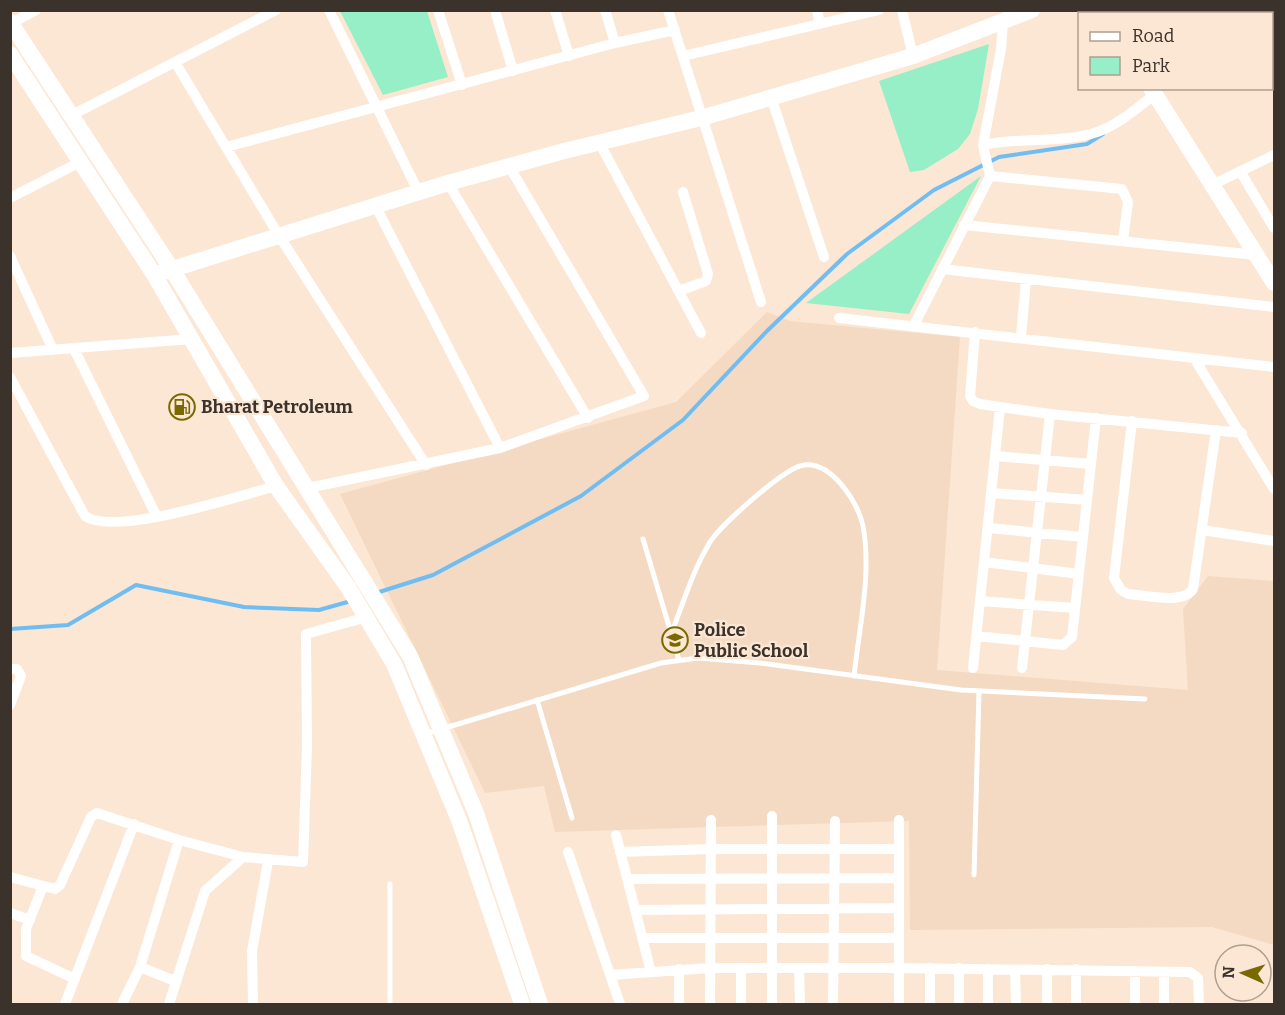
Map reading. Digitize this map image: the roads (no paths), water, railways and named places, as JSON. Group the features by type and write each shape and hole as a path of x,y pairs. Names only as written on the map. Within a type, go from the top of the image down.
{"main road":[{"path":"155,276 171,268 278,234 448,183 599,142 701,118 913,56 1032,10"},
{"path":"11,23 171,268 410,656 476,813 540,1005"},
{"path":"11,56 155,276 276,486 368,617 394,664 459,820 522,1005"},
{"path":"1153,91 1275,283"}],"street":[{"path":"11,23 36,10"},
{"path":"72,115 276,10"},
{"path":"329,10 418,192"},
{"path":"438,10 462,85"},
{"path":"495,10 513,71"},
{"path":"555,10 569,56"},
{"path":"605,10 615,44"},
{"path":"668,10 761,302"},
{"path":"817,10 820,24"},
{"path":"683,56 879,10"},
{"path":"902,10 913,56"},
{"path":"914,325 964,225 988,168 983,145 1001,49 1003,22"},
{"path":"226,147 675,30"},
{"path":"11,56 27,46"},
{"path":"175,62 278,234 426,465"},
{"path":"983,145 1000,141 1091,134 1121,120 1153,91"},
{"path":"771,97 824,257"},
{"path":"599,142 701,333"},
{"path":"1212,185 1275,155"},
{"path":"10,198 80,162"},
{"path":"308,488 500,448 644,396 509,166"},
{"path":"988,168 1122,189 1128,202 1123,242"},
{"path":"1240,171 1275,228"},
{"path":"448,183 588,418"},
{"path":"679,291 706,281 708,274 683,192"},
{"path":"375,205 500,448"},
{"path":"964,225 1256,255"},
{"path":"10,256 53,350"},
{"path":"942,269 1275,307"},
{"path":"1021,337 1026,279"},
{"path":"840,318 1275,367"},
{"path":"975,332 970,396 980,404 1050,414 1242,433"},
{"path":"10,353 192,339"},
{"path":"74,349 157,517"},
{"path":"1194,358 1275,489"},
{"path":"10,377 85,516 92,521 108,523 157,517 276,486"},
{"path":"973,668 1000,408"},
{"path":"1022,668 1050,414"},
{"path":"976,636 1064,645 1072,638 1096,418"},
{"path":"1132,421 1114,578 1117,586 1128,594 1180,598 1190,594 1202,530 1216,430"},
{"path":"995,456 1091,464"},
{"path":"992,493 1087,500"},
{"path":"988,528 1083,537"},
{"path":"1202,530 1275,541"},
{"path":"984,562 1079,574"},
{"path":"980,601 1076,608"},
{"path":"10,877 55,889 60,885 91,817 97,813 179,840 243,857 268,861 303,862 307,745 306,634 368,617"},
{"path":"10,669 18,669 21,676 10,705"},
{"path":"772,816 772,1005"},
{"path":"710,1005 711,820"},
{"path":"899,820 899,1005"},
{"path":"833,1005 835,821"},
{"path":"65,1005 134,824"},
{"path":"616,835 651,972"},
{"path":"122,1005 140,967 179,840"},
{"path":"620,852 711,849 899,849"},
{"path":"568,852 620,1005"},
{"path":"169,1005 205,891 243,857"},
{"path":"253,1005 252,951 268,861"},
{"path":"627,879 899,879"},
{"path":"43,886 26,929 26,956 75,978"},
{"path":"635,910 899,908"},
{"path":"10,913 30,920"},
{"path":"642,938 899,938"},
{"path":"140,967 176,981"},
{"path":"610,975 710,968 1076,969 1164,972 1195,974 1198,978 1199,1005"},
{"path":"741,968 741,1005"},
{"path":"800,968 800,1005"},
{"path":"930,968 930,1005"},
{"path":"959,968 959,1005"},
{"path":"679,969 679,1005"},
{"path":"988,969 988,1005"},
{"path":"1047,969 1047,1005"},
{"path":"1076,969 1076,1005"},
{"path":"1015,970 1016,1005"},
{"path":"1135,971 1135,1005"},
{"path":"1164,972 1164,1005"}],"lane":[{"path":"671,634 699,563 711,541 724,525 795,467 810,465 834,478 846,489 862,524 865,581 854,676"},
{"path":"643,539 679,660"},
{"path":"425,734 679,660 698,658 760,663 978,691 1145,699"},
{"path":"974,875 978,691"},
{"path":"537,700 572,819"},
{"path":"390,884 390,1005"}],"waterway":[{"path":"376,593 433,575 581,496 683,420 767,331 847,254 934,190 999,157 1087,144 1103,134"},
{"path":"10,629 68,625 136,585 244,607 319,610 351,601"}],"place":[{"name":"Bharat Petroleum","path":"182,407"},
{"name":"Police Public School","path":"675,640"}]}
